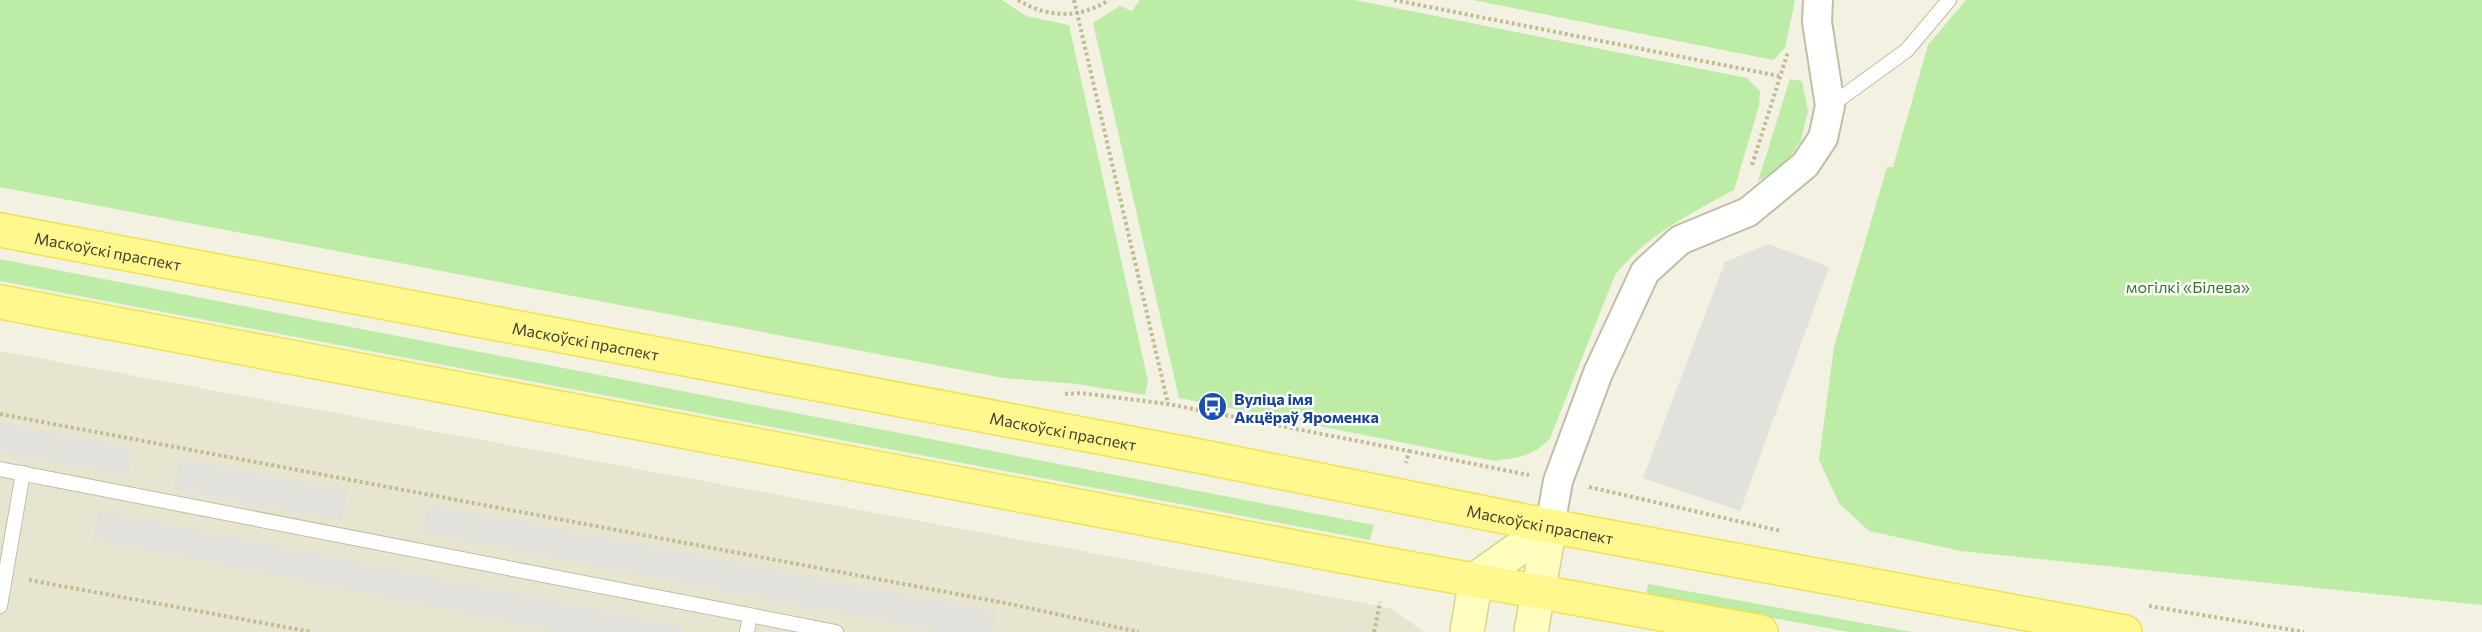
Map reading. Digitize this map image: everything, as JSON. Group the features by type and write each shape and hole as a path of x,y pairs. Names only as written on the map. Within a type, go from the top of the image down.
{"main road":[{"name":"Маскоўскі праспект","path":"0,231 1204,457 1550,526 2125,632"},
{"path":"0,302 1761,632"}],"street":[{"path":"1531,632 1558,481 1598,373 1645,272 1680,240 1748,212 1805,165 1823,138 1830,106 1817,22 1818,0"},
{"path":"1467,632 1476,579 1550,526"}],"lane":[{"path":"1830,106 1907,50 1949,0"},
{"path":"0,469 836,632"},
{"path":"0,606 23,473"},
{"path":"747,632 750,616"}],"path":[{"path":"1018,0 1043,12 1063,15 1077,14 1097,8 1109,0"},
{"path":"1074,0 1168,404"},
{"path":"1394,0 1779,76"},
{"path":"1748,212 1746,184 1790,46"},
{"path":"1080,393 1168,404 1558,481"},
{"path":"0,414 998,602 1139,632"},
{"path":"1406,463 1409,451"},
{"path":"1642,510 1645,499"},
{"path":"5,576 312,632"},
{"path":"1374,632 1380,602"}],"shaded area":[{"path":"1769,244 1829,267 1740,511 1643,478 1725,262"},
{"path":"0,351 1390,608 1424,632 0,632"},
{"path":"0,424 133,448 128,476 0,452"},
{"path":"180,459 347,491 341,521 174,489"},
{"path":"428,504 994,612 991,632 940,632 423,533"},
{"path":"99,511 684,627 683,632 560,632 93,539"}],"green space":[{"path":"0,0 1002,0 1026,16 1069,25 1148,381 1145,395 1077,384 1004,378 0,187"},
{"path":"1140,0 1355,0 1747,78 1760,91 1759,106 1734,190 1670,226 1641,248 1615,275 1550,438 1532,452 1495,461 1179,398 1093,23 1120,6 1132,11"},
{"path":"1473,0 1795,0 1785,48 1773,60"},
{"name":"могілкі «Білева»","path":"1966,0 2482,0 2482,605 1961,551 1869,531 1839,503 1819,460 1834,347 1887,167 1893,167 1928,45"},
{"path":"1790,79 1802,81 1808,111 1801,140 1785,165 1758,181"},
{"path":"0,259 1374,525 1370,540 0,281"},
{"path":"1648,584 1912,632 1849,632 1646,595"}],"place":[{"name":"Вуліца імя Акцёраў Яроменка","path":"1213,407"}]}
